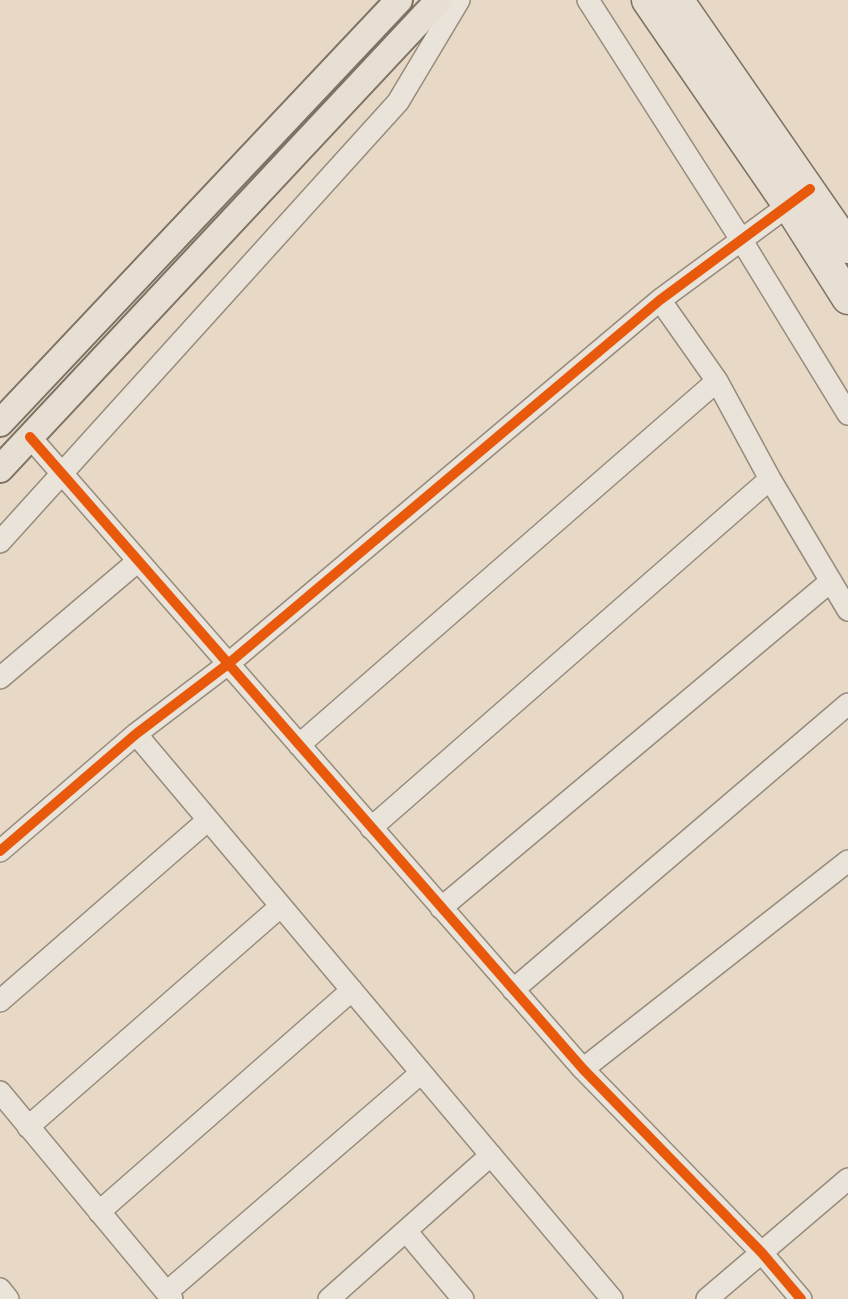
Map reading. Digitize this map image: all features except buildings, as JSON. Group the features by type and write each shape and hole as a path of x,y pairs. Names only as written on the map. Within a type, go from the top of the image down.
{"highway":[{"path":"648,0 799,197 848,247"},
{"path":"677,0 799,197 848,299"}],"main road":[{"path":"0,423 399,0"},
{"path":"0,469 439,0"}],"street":[{"path":"0,541 398,102 459,0"},
{"path":"588,0 742,241 848,414"},
{"path":"0,850 136,734 228,664 660,300 799,197"},
{"path":"660,300 717,381 770,479 848,610"},
{"path":"299,745 717,381"},
{"path":"30,438 583,1069 762,1253 801,1299"},
{"path":"371,828 770,479"},
{"path":"0,678 138,561"},
{"path":"441,908 831,581"},
{"path":"513,990 848,704"},
{"path":"136,734 612,1299"},
{"path":"0,1002 208,820"},
{"path":"583,1069 848,862"},
{"path":"28,1126 281,906"},
{"path":"99,1212 352,990"},
{"path":"0,1092 170,1296 421,1073"},
{"path":"329,1299 491,1155"},
{"path":"707,1299 848,1179"},
{"path":"406,1231 463,1299"},
{"path":"0,1289 8,1299"}],"cycle path":[{"path":"0,851 136,734 228,664 660,300 810,189"},
{"path":"30,437 583,1069 762,1253 801,1299"}]}
